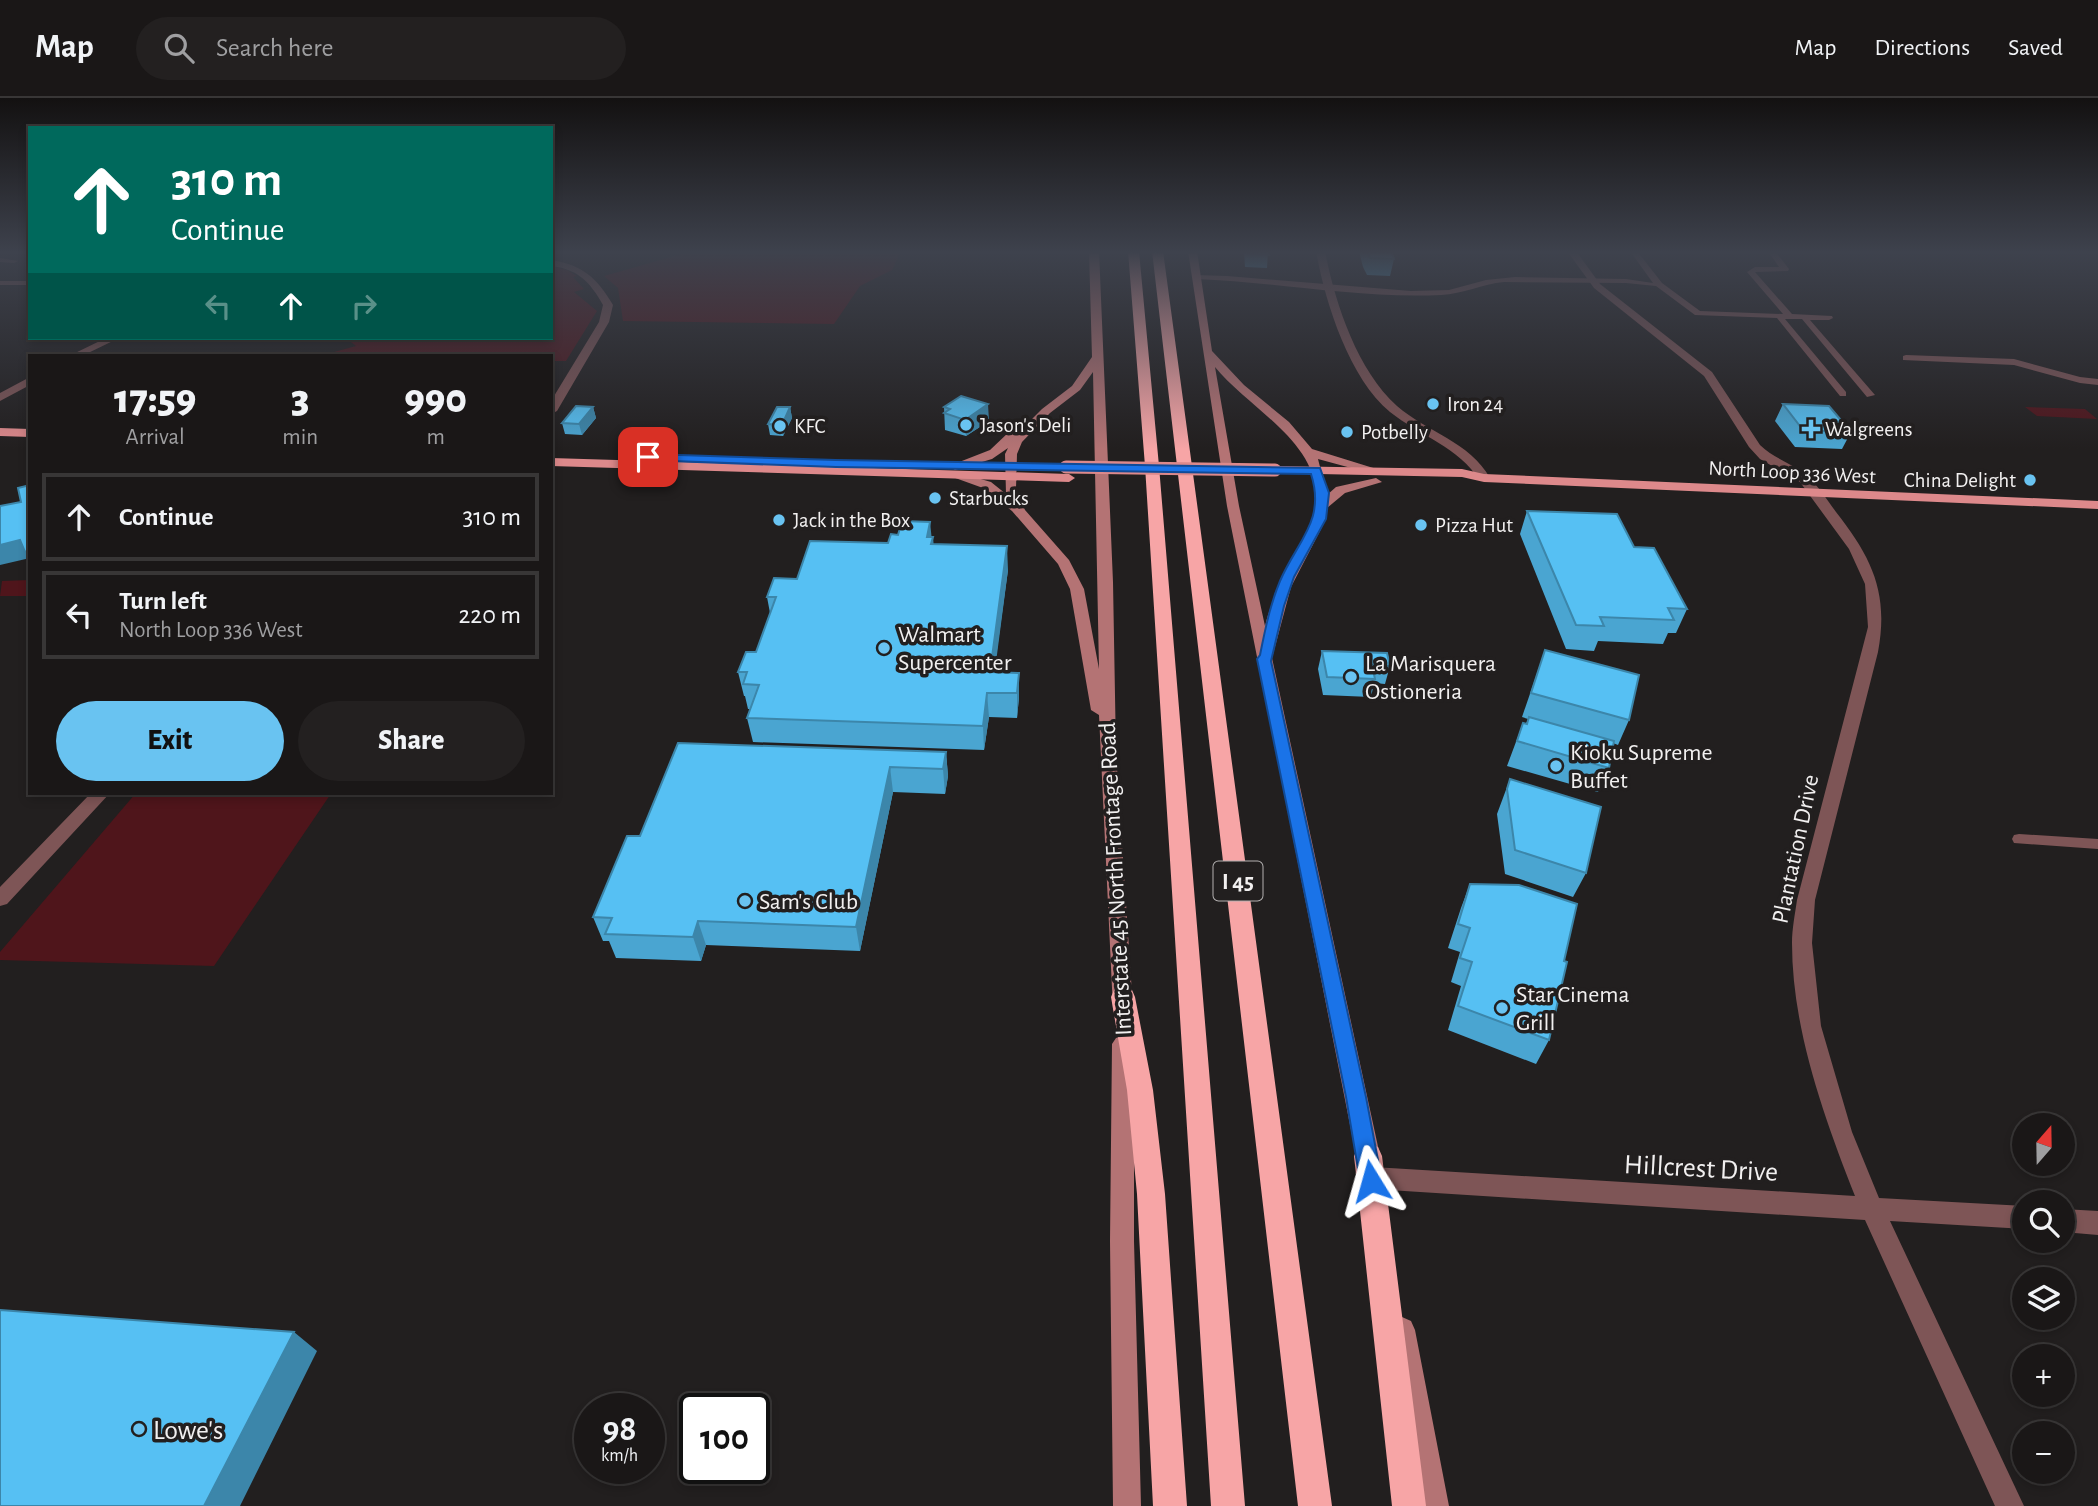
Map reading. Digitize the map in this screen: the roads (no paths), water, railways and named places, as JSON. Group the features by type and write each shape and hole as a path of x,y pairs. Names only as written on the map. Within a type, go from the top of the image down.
{"highway":[{"name":"I 45","path":"1138,317 1152,466 1228,1506"},
{"name":"I 45","path":"1166,317 1202,625 1209,648 1315,1506"},
{"path":"1123,997 1140,1090 1150,1195 1170,1506"},
{"path":"1371,1167 1409,1506"}],"main road":[{"name":"Interstate 45 North Frontage Road","path":"1097,317 1108,752 1123,997 1122,1241 1127,1506"},
{"path":"1202,317 1217,419 1264,659 1371,1167 1435,1506"},
{"path":"1207,348 1219,368 1291,430 1310,452 1323,493 1320,519 1288,577 1277,606 1264,659"},
{"path":"1019,511 1010,488 1011,454 1017,441 1046,411 1076,388 1088,375 1099,356"},
{"path":"954,470 1000,452 1023,422 1046,411"},
{"path":"0,432 28,433"},
{"path":"0,440 28,441"},
{"path":"1310,452 1377,477"},
{"name":"North Loop 336 West","path":"553,453 954,470"},
{"name":"North Loop 336 West","path":"553,463 1377,477 1466,482 1484,478 2098,505"},
{"path":"954,470 987,485 1019,511 1065,563 1077,589 1108,752"},
{"path":"1323,505 1341,490 1377,477"}],"street":[{"path":"553,408 605,317"},
{"path":"1338,317 1361,364 1389,404 1461,452 1478,467 1484,478"},
{"name":"Plantation Drive","path":"1623,317 1719,394"},
{"name":"Plantation Drive","path":"1640,317 1708,374 1719,394 1764,456 1797,474 1856,549 1872,584 1875,627 1870,652 1806,900 1802,943 1811,1026 1821,1070 1841,1132 1871,1207 2010,1506"},
{"path":"1779,317 1843,394"},
{"path":"1804,317 1870,395"},
{"path":"1812,317 1829,318"},
{"path":"64,354 96,340"},
{"path":"78,354 110,340"},
{"path":"1906,358 2014,362 2080,380 2098,382"},
{"path":"0,389 28,373"},
{"path":"0,398 28,381"},
{"path":"0,899 99,795"},
{"path":"2019,839 2098,844"},
{"name":"Hillcrest Drive","path":"1371,1167 2012,1217"},
{"path":"2075,1221 2098,1223"}],"place":[{"name":"Iron 24","path":"1433,404"},
{"name":"Jason's Deli","path":"966,425"},
{"name":"KFC","path":"780,426"},
{"name":"Walgreens","path":"1811,429"},
{"name":"Potbelly","path":"1347,432"},
{"name":"China Delight","path":"2030,480"},
{"name":"Starbucks","path":"935,498"},
{"name":"Jack in the Box","path":"779,520"},
{"name":"Pizza Hut","path":"1421,525"},
{"name":"Walmart Supercenter","path":"884,648"},
{"name":"La Marisquera Ostioneria","path":"1351,677"},
{"name":"Kioku Supreme Buffet","path":"1556,766"},
{"name":"Sam's Club","path":"745,901"},
{"name":"Star Cinema Grill","path":"1502,1008"},
{"name":"Lowe's","path":"139,1429"}]}
